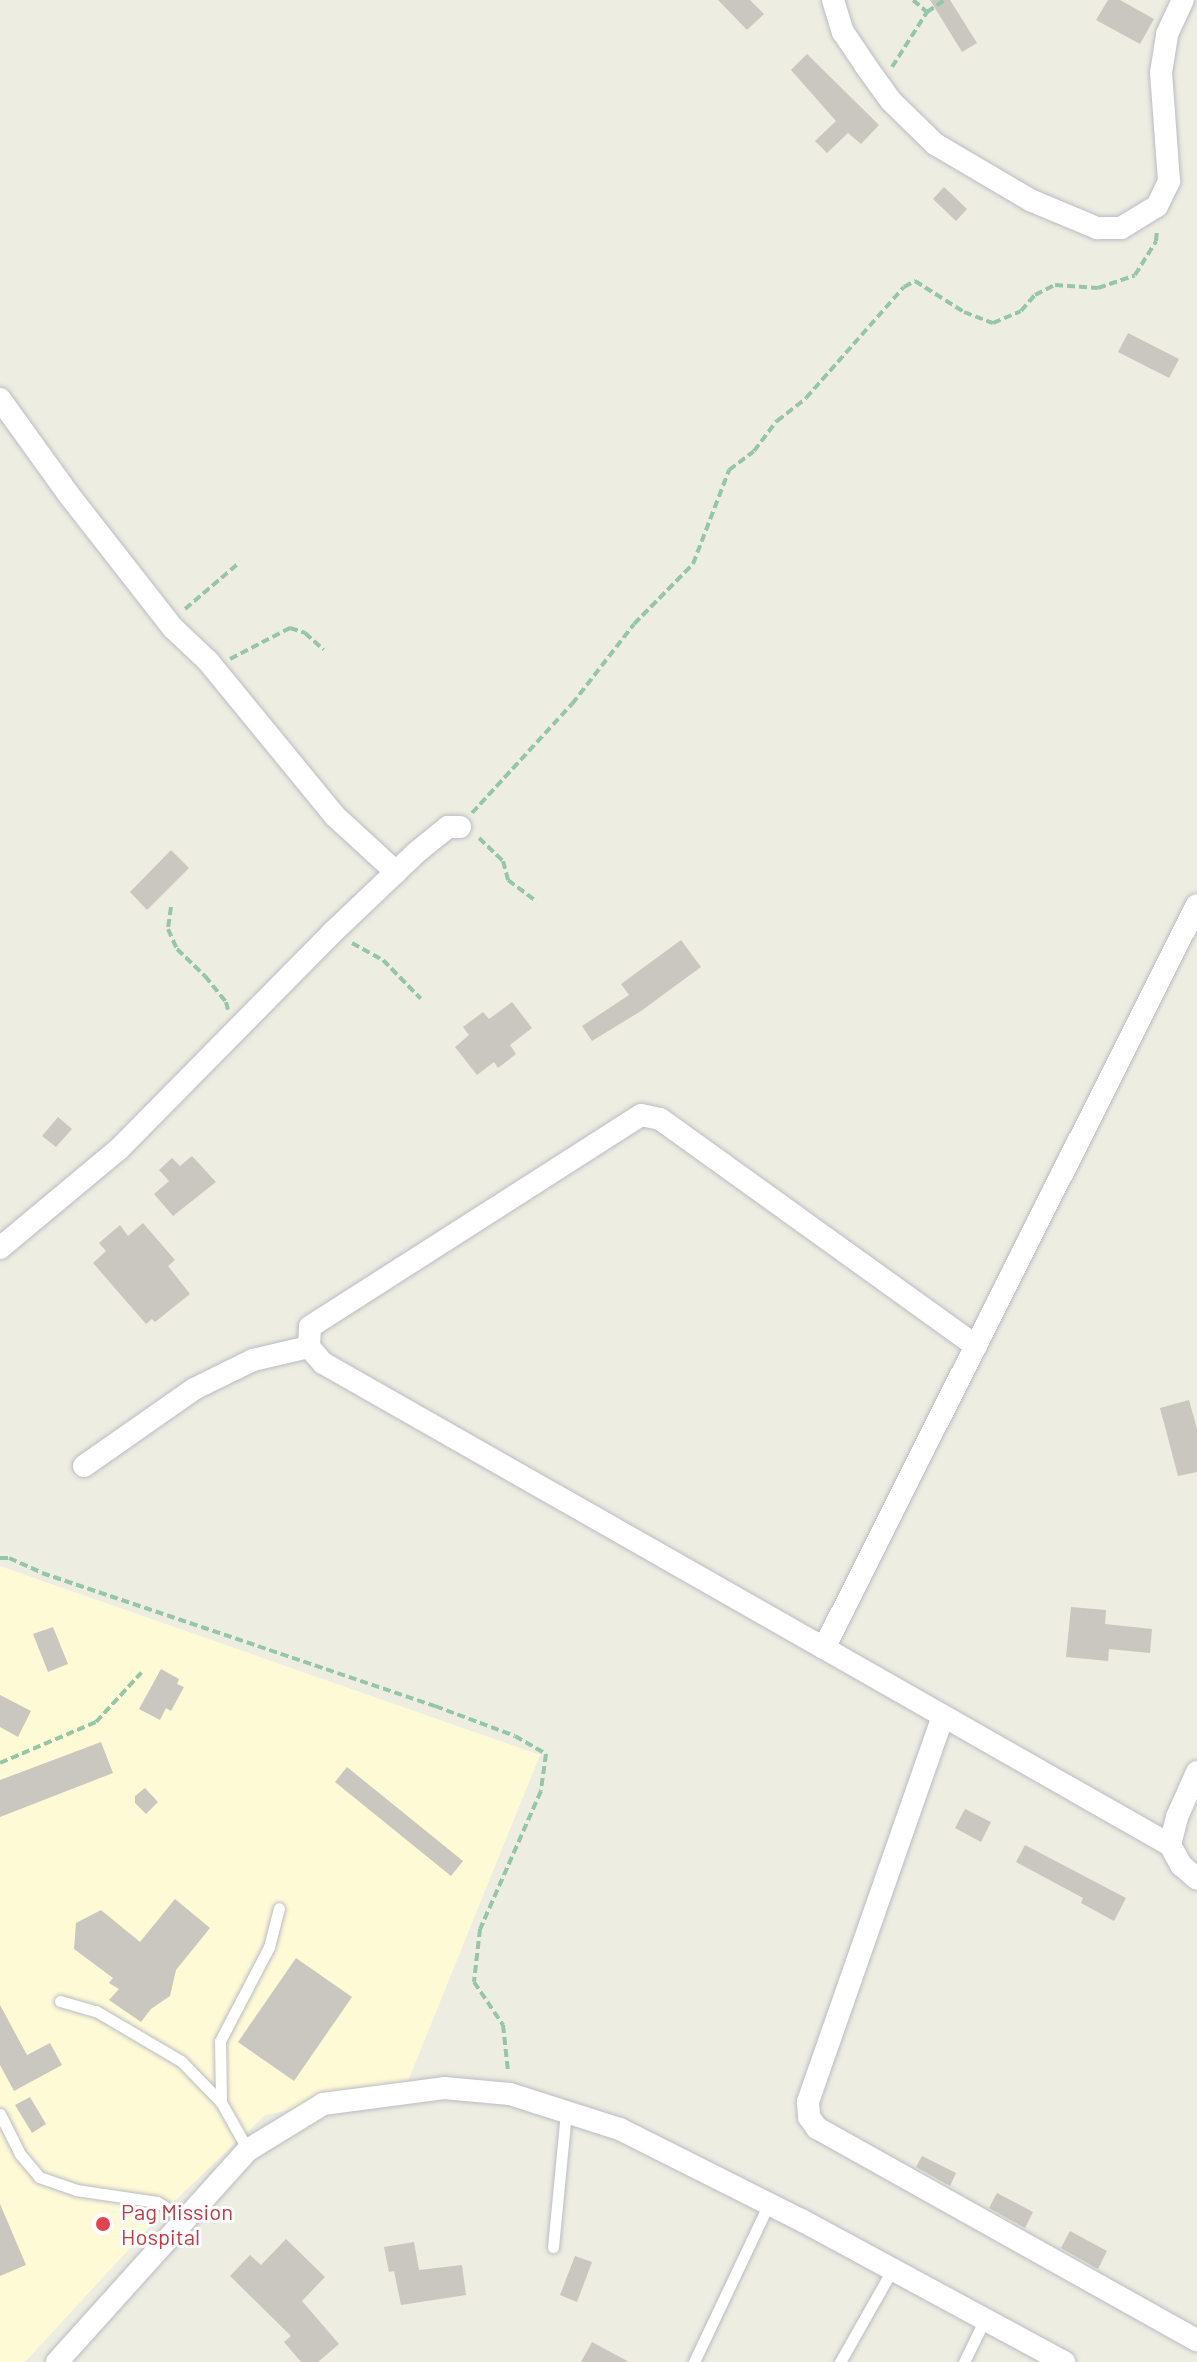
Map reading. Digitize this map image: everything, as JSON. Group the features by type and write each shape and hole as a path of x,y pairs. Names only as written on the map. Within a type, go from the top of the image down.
{"street":[{"path":"833,0 843,32 880,86 935,144 1030,200 1097,228 1121,228 1157,206 1169,181 1161,73 1167,34 1183,0"},
{"path":"0,399 69,495 173,628 208,661 335,816 396,872"},
{"path":"0,1248 119,1149 396,872 448,827 460,827"},
{"path":"824,1648 1197,905"},
{"path":"976,1346 660,1119 641,1115 310,1327 309,1347 323,1363 1170,1845 1181,1865 1197,1879"},
{"path":"84,1466 194,1389 253,1360 309,1347"},
{"path":"943,1716 808,2102 809,2117 817,2128 1197,2340"},
{"path":"1170,1845 1177,1817 1197,1772"},
{"path":"57,2362 248,2150 323,2104 444,2088 510,2094 620,2129 769,2203 1064,2362"}],"lane":[{"path":"221,2102 220,2041 269,1947 279,1908"},
{"path":"60,2001 96,2011 181,2061 221,2102 248,2150"},
{"path":"553,2247 566,2111"},
{"path":"0,2114 20,2154 39,2177 76,2190 157,2202 185,2219"},
{"path":"694,2362 769,2203"},
{"path":"840,2362 892,2270"},
{"path":"964,2362 984,2321"}],"path":[{"path":"913,0 927,12"},
{"path":"880,86 927,12 945,0"},
{"path":"537,902 508,880 503,861 476,835 460,827 572,704 634,624 693,564 729,470 754,451 777,421 806,398 904,287 915,281 964,312 993,323 1021,311 1035,295 1055,285 1098,288 1135,275 1149,256"},
{"path":"173,628 193,601 240,562"},
{"path":"208,661 230,659 290,628 305,633 324,650"},
{"path":"171,907 168,929 177,949 226,1002 234,1032"},
{"path":"333,932 383,960 421,999"},
{"path":"0,1558 9,1558 42,1573 435,1706 515,1736 546,1754 541,1791 480,1929 474,1982 503,2025 510,2094"},
{"path":"0,1763 96,1722 141,1673"}],"shaded area":[{"path":"0,1566 540,1755 406,2086 265,2115 165,2210 25,2362 0,2362"}],"building":[{"path":"718,0 750,0 764,14 747,30"},
{"path":"930,0 950,0 977,43 962,52"},
{"path":"1108,0 1120,0 1154,19 1140,44 1096,20"},
{"path":"807,54 879,125 861,144 848,133 827,153 815,141 836,121 791,70"},
{"path":"944,187 967,209 956,221 933,199"},
{"path":"1128,333 1179,359 1169,378 1118,352"},
{"path":"171,850 189,868 147,910 130,892"},
{"path":"681,940 701,967 641,1011 592,1041 582,1026 629,995 621,984"},
{"path":"512,1002 532,1028 510,1045 516,1054 498,1068 494,1062 477,1075 455,1047 469,1035 463,1027 483,1012 489,1019"},
{"path":"58,1117 72,1129 56,1147 42,1136"},
{"path":"192,1156 216,1182 173,1216 154,1194 169,1181 159,1170 172,1158 180,1166"},
{"path":"143,1223 175,1260 168,1266 190,1294 155,1322 152,1319 146,1324 93,1263 106,1251 99,1243 120,1225 128,1236"},
{"path":"1189,1400 1197,1429 1197,1472 1178,1476 1160,1408"},
{"path":"1071,1607 1106,1610 1105,1624 1152,1629 1150,1653 1109,1649 1108,1661 1066,1657"},
{"path":"53,1627 68,1664 48,1672 33,1634"},
{"path":"161,1669 179,1679 177,1684 184,1687 171,1711 166,1708 160,1720 139,1709"},
{"path":"0,1695 31,1711 18,1737 0,1727"},
{"path":"101,1742 113,1773 0,1817 0,1780"},
{"path":"347,1767 463,1861 451,1876 335,1782"},
{"path":"145,1788 158,1802 146,1814 135,1803 135,1796"},
{"path":"965,1809 991,1822 981,1842 955,1828"},
{"path":"1025,1845 1126,1898 1114,1921 1081,1903 1083,1898 1016,1862"},
{"path":"175,1899 210,1928 176,1970 170,1996 151,2009 141,2022 109,2000 119,1989 109,1983 113,1978 74,1949 76,1923 101,1910 140,1942"},
{"path":"296,1958 352,1997 294,2081 238,2042"},
{"path":"0,2005 27,2055 50,2043 62,2065 14,2091 0,2065"},
{"path":"30,2097 46,2124 32,2133 15,2105"},
{"path":"922,2156 956,2173 950,2186 916,2167"},
{"path":"997,2193 1033,2212 1025,2228 989,2208"},
{"path":"0,2204 26,2265 0,2276"},
{"path":"1070,2231 1107,2251 1098,2269 1061,2248"},
{"path":"286,2239 325,2277 302,2301 339,2344 318,2362 301,2362 284,2342 291,2336 230,2276 250,2255 261,2265"},
{"path":"414,2242 419,2270 462,2265 466,2295 401,2305 394,2271 389,2272 384,2247"},
{"path":"575,2256 592,2262 577,2302 560,2295"},
{"path":"592,2342 629,2362 581,2362"}],"place":[{"name":"Pag Mission Hospital","path":"103,2224"}]}
